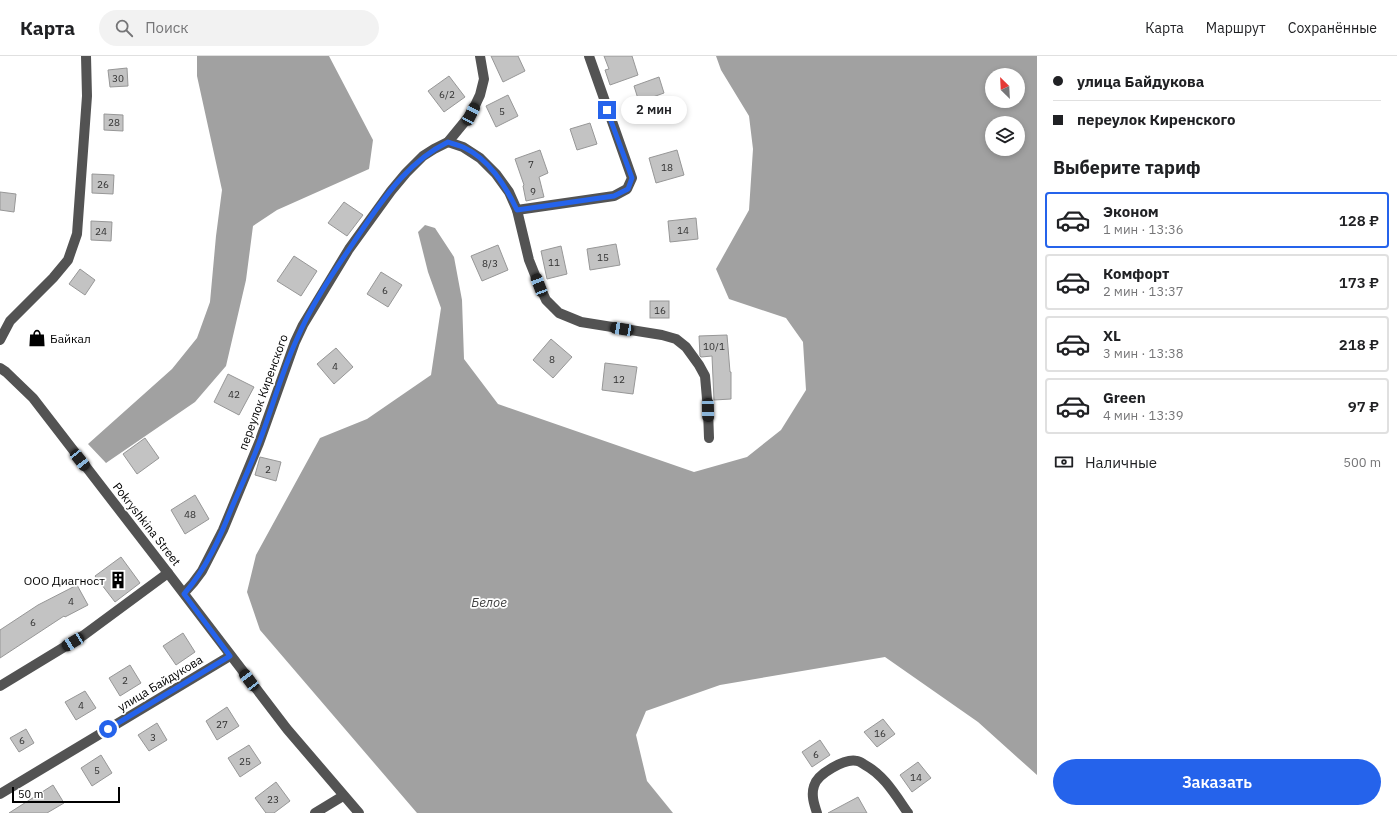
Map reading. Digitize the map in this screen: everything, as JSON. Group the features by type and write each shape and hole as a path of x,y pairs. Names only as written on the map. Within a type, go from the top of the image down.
{"street":[{"path":"0,340 10,321 53,278 68,260 77,234 87,96 86,56"},
{"name":"переулок Киренского","path":"184,594 202,570 223,530 259,443 295,342 314,305 349,249 391,190 423,156 448,142 471,114 480,95 484,79 480,56"},
{"path":"517,210 614,196 628,189 632,178 589,56"},
{"path":"448,142 463,146 480,158 496,174 509,192 517,210 529,260 539,285 546,300 559,313 581,322 662,335 676,339 686,347 705,376 709,438"},
{"name":"Pokryshkina Street","path":"0,368 33,398 287,729 359,813"},
{"path":"0,686 84,635 168,573"},
{"name":"улица Байдукова","path":"0,794 230,656"},
{"path":"817,813 813,799 814,784 827,771 844,762 857,760 875,770 908,813"},
{"path":"316,813 343,796"}],"water":[{"path":"197,56 329,56 373,140 369,169 277,210 253,226 246,280 226,366 195,402 106,463 88,444 172,369 197,338 210,302 222,190 197,76"},
{"name":"Белое","path":"716,56 1037,56 1037,775 978,722 885,657 720,685 646,711 636,735 647,781 673,813 417,813 260,630 247,592 256,555 320,438 367,419 431,375 441,308 428,272 418,232 425,225 435,228 454,257 462,300 464,359 498,404 694,472 747,457 781,430 806,390 803,342 786,318 729,299 716,269 749,210 753,149 749,116 721,70"}],"building":[{"path":"491,56 518,56 525,71 503,82"},
{"path":"604,56 632,56 638,75 610,85 605,70 609,69"},
{"path":"127,68 128,86 110,87 108,70"},
{"path":"449,76 465,97 444,112 428,91"},
{"path":"659,77 664,93 639,102 634,86"},
{"path":"508,95 518,116 496,127 486,106"},
{"path":"104,114 123,115 123,131 104,130"},
{"path":"590,123 597,144 577,150 570,129"},
{"path":"540,150 548,173 539,177 544,197 526,201 524,185 515,159"},
{"path":"677,150 684,175 656,183 649,158"},
{"path":"92,174 114,175 113,194 92,193"},
{"path":"0,192 16,194 14,212 0,210"},
{"path":"344,202 363,215 347,236 328,223"},
{"path":"696,218 698,239 670,242 668,221"},
{"path":"91,221 112,222 111,241 91,240"},
{"path":"616,244 620,265 590,270 587,249"},
{"path":"498,245 508,270 482,281 471,256"},
{"path":"561,246 567,274 547,279 541,251"},
{"path":"294,256 317,271 301,296 277,281"},
{"path":"80,269 95,280 85,295 69,284"},
{"path":"381,272 402,285 388,307 367,294"},
{"path":"650,301 669,301 669,318 650,318"},
{"path":"727,335 731,372 731,399 714,400 712,356 700,356 699,336"},
{"path":"551,339 572,357 553,378 533,360"},
{"path":"336,348 353,367 334,384 317,364"},
{"path":"605,363 637,367 633,394 602,390"},
{"path":"228,374 254,387 239,415 214,402"},
{"path":"145,438 159,458 137,474 123,454"},
{"path":"260,457 281,462 276,481 255,475"},
{"path":"195,495 209,519 185,534 171,510"},
{"name":"ООО Диагност","path":"121,557 140,583 115,602 95,576"},
{"path":"77,585 88,605 65,617 64,616 0,658 0,630 38,605"},
{"path":"183,633 195,652 176,665 163,646"},
{"path":"130,665 141,683 120,696 109,678"},
{"path":"85,691 96,708 76,720 65,702"},
{"path":"227,707 239,726 217,740 206,721"},
{"path":"883,719 895,734 877,747 864,732"},
{"path":"157,723 167,740 149,751 138,735"},
{"path":"26,729 34,743 19,752 10,738"},
{"path":"820,740 830,755 812,767 802,752"},
{"path":"249,745 261,763 240,777 228,758"},
{"path":"101,755 112,773 92,786 81,768"},
{"path":"918,762 931,778 912,792 900,775"},
{"path":"276,782 290,801 274,813 266,813 255,798"},
{"path":"53,785 64,803 47,813 9,813"},
{"path":"858,797 867,813 828,813"}],"place":[{"name":"Байкал","path":"37,338"},
{"name":"ООО Диагност","path":"118,580"}],"route":[{"path":"108,729 230,656 184,594 202,570 223,530 259,443 295,342 303,325 349,249 391,190 423,156 448,142 463,146 480,158 496,174 509,192 517,210 614,196 628,189 632,178 607,110"}]}
